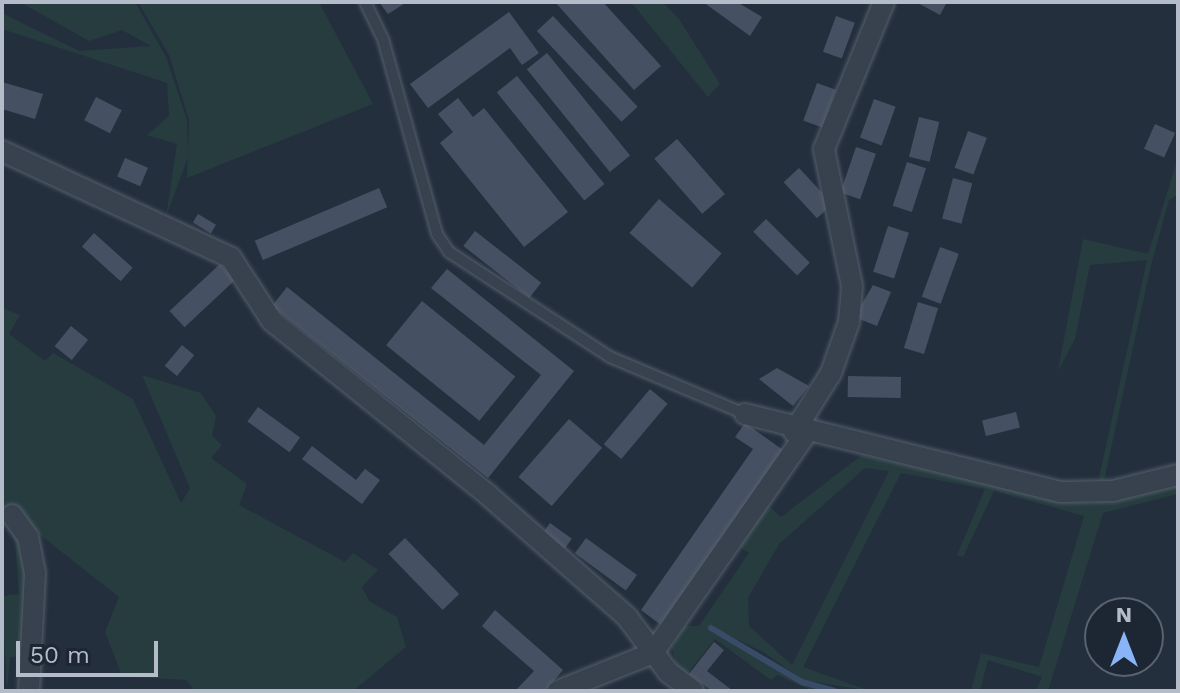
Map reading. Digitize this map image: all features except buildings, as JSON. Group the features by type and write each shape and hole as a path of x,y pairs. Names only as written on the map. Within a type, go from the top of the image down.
{"street":[{"path":"558,691 653,653 800,433 831,373 849,322 852,286 824,149 884,2"},
{"path":"2,151 231,258 272,321 487,494 627,617 653,653 693,691"},
{"path":"745,414 800,433 1060,492 1113,491 1178,475"},
{"path":"12,515 28,537 35,573 29,691"}],"lane":[{"path":"365,2 383,39 437,234 449,252 610,357 745,414"}],"green space":[{"path":"20,2 135,2 166,57 187,120 188,157 166,217 177,144 147,135 169,116 167,83 2,29 2,13 79,51 151,46 122,30 89,41"},
{"path":"138,2 319,2 373,104 187,178 189,120 169,55"},
{"path":"631,2 663,2 679,19 720,84 708,97"},
{"path":"1177,161 1178,195 1169,200 1151,265 1104,481 1178,466 1100,488 1047,480 1098,482 1147,260 1090,265 1075,339 1058,371 1083,239 1148,254"},
{"path":"2,308 20,315 9,334 45,361 53,353 133,399 181,503 190,488 142,375 201,393 216,416 212,436 222,445 211,458 247,484 239,505 345,562 353,553 378,570 362,587 369,601 397,617 406,647 353,691 195,691 186,680 122,676 105,632 119,597 2,505"},
{"path":"862,455 1060,501 1091,503 1178,484 1178,494 1103,513 1048,691 1036,691 1042,677 988,660 980,691 971,691 981,653 1039,667 1084,516 994,491 963,557 957,555 985,489 901,473 803,667 870,691 803,680 763,652 712,627 802,683 830,691 813,691 777,675 771,680 715,639 688,673 711,691 701,691 678,672 672,648 684,626 699,626 749,553 735,544 766,504 781,517","holes":["865,468 889,471 792,665 749,626 748,598 779,544"]},
{"path":"2,512 30,553 28,653 10,658 7,691 2,596 19,594 15,541"}],"waterway":[{"path":"711,628 802,682 835,691"}]}
